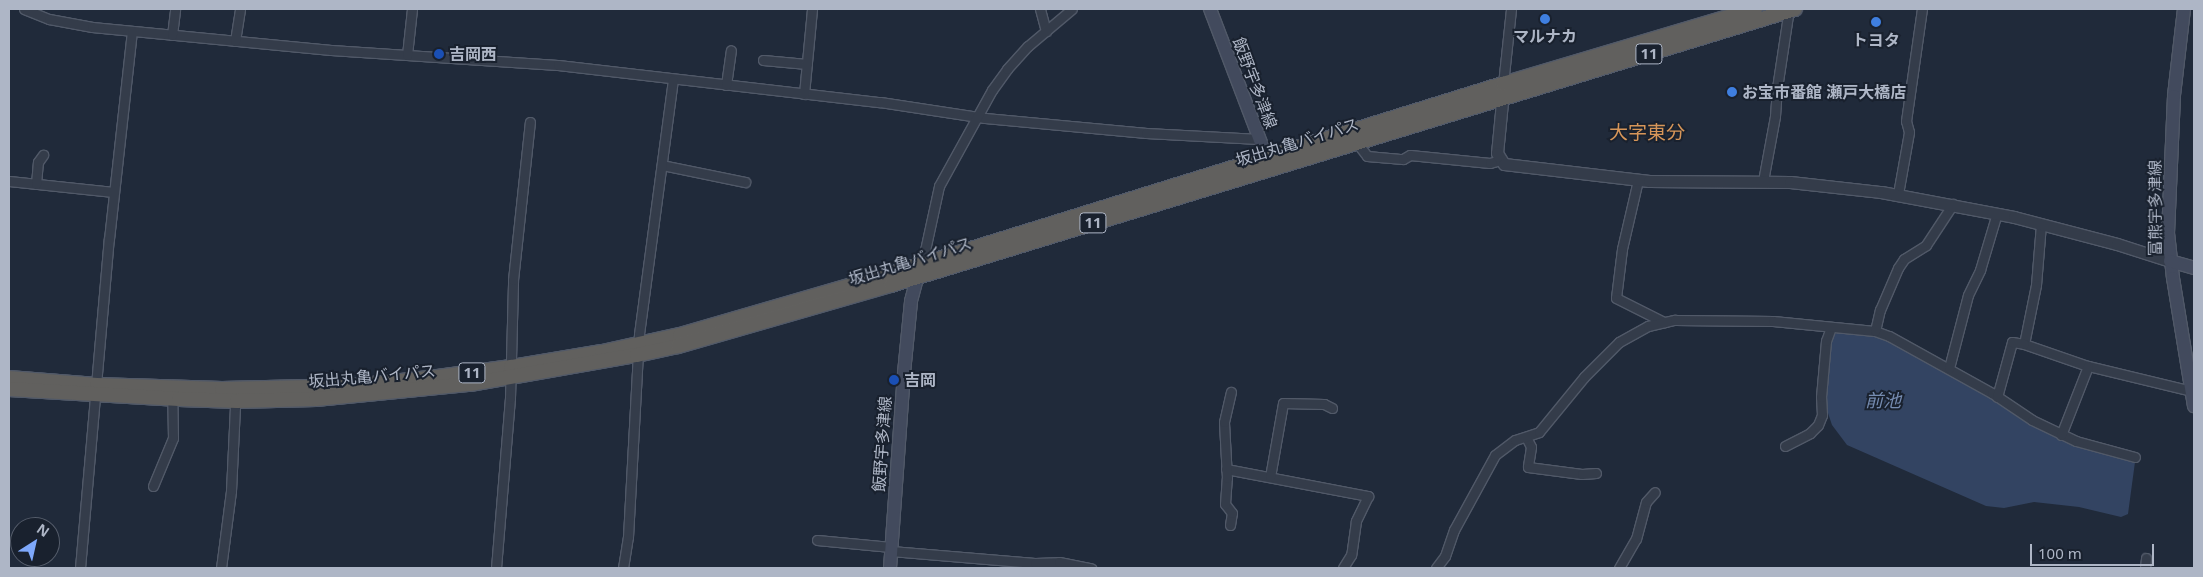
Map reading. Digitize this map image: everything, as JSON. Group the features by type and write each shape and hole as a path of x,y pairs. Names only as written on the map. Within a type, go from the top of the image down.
{"highway":[{"name":"坂出丸亀バイパス","path":"9,389 239,391 353,386 511,372 602,352 638,349 791,315 916,278 1268,163 1503,91 1755,9"},
{"name":"坂出丸亀バイパス","path":"1268,163 1357,143 1503,91 1791,9"},
{"name":"坂出丸亀バイパス","path":"638,349 922,264 1048,235"},
{"name":"坂出丸亀バイパス","path":"9,378 172,399 239,391"}],"main road":[{"name":"飯野宇多津線","path":"1210,9 1268,163"},
{"name":"富熊宇多津線","path":"2184,9 2174,96 2168,209 2170,261 2194,406"},
{"path":"2170,261 2194,268"},
{"name":"飯野宇多津線","path":"890,568 905,365 916,278 922,264"}],"street":[{"path":"24,9 49,19 71,24 132,31 407,56 558,65 673,80 880,102 978,117 1146,133 1258,139"},
{"path":"172,35 175,9"},
{"path":"235,41 240,9"},
{"path":"407,56 412,9"},
{"path":"804,94 812,9"},
{"path":"1040,9 1046,31"},
{"path":"922,264 939,186 961,143 1001,77 1046,31 1072,9"},
{"path":"1511,9 1498,153 1500,160 1504,164 1638,180 1676,182 1764,181 1818,184 1898,194 1997,213 2042,224 2170,261"},
{"path":"1764,181 1775,116 1777,88 1791,9"},
{"path":"1898,194 1909,132 1906,121 1922,9"},
{"path":"80,568 114,192 132,31"},
{"path":"726,85 731,50"},
{"path":"763,60 807,64"},
{"path":"623,568 628,537 638,349 673,80"},
{"path":"496,568 511,372 513,280 530,122"},
{"path":"1357,143 1367,156 1403,159 1410,154 1490,164 1500,160"},
{"path":"36,184 38,162 42,155"},
{"path":"662,166 745,182"},
{"path":"1638,180 1622,249 1616,298 1664,322"},
{"path":"9,181 114,192"},
{"path":"1875,330 1880,310 1898,268 1904,259 1926,245 1952,204"},
{"path":"1948,368 1968,295 1980,270 1997,213"},
{"path":"2024,344 2036,285 2042,224"},
{"path":"1436,568 1445,556 1454,530 1495,455 1507,445 1539,432 1584,377 1619,342 1648,326 1675,320 1730,320 1875,330 1997,396 2032,420 2076,441 2135,457"},
{"path":"1785,446 1810,433 1818,425 1822,415 1821,397 1826,341 1832,327"},
{"path":"1997,396 2012,342 2024,344 2088,366 2191,391"},
{"path":"2061,434 2088,366"},
{"path":"221,568 232,491 235,407 239,391"},
{"path":"1230,525 1232,513 1225,504 1224,422 1231,392"},
{"path":"153,486 173,438 172,399"},
{"path":"1270,477 1283,403 1324,404 1332,408"},
{"path":"1526,437 1531,447 1528,467 1582,474 1596,473"},
{"path":"1226,469 1368,496 1356,521 1351,555 1343,568"},
{"path":"1619,568 1636,539 1646,502 1655,492"},
{"path":"817,540 1035,563 1060,562 1091,568"},
{"path":"2145,568 2146,558"}],"water":[{"name":"前池","path":"1839,332 1870,333 1892,342 1971,386 2035,427 2072,445 2135,462 2128,514 2121,517 2079,507 2034,502 2004,508 1986,506 1847,445 1832,425 1825,404 1829,341 1831,336"}],"place":[{"name":"マルナカ","path":"1545,19"},
{"name":"トヨタ","path":"1876,22"},
{"name":"吉岡西","path":"439,54"},
{"name":"お宝市番館 瀬戸大橋店","path":"1732,92"},
{"name":"吉岡","path":"894,380"}],"district":[{"name":"大字東分","path":"1647,133"}]}
